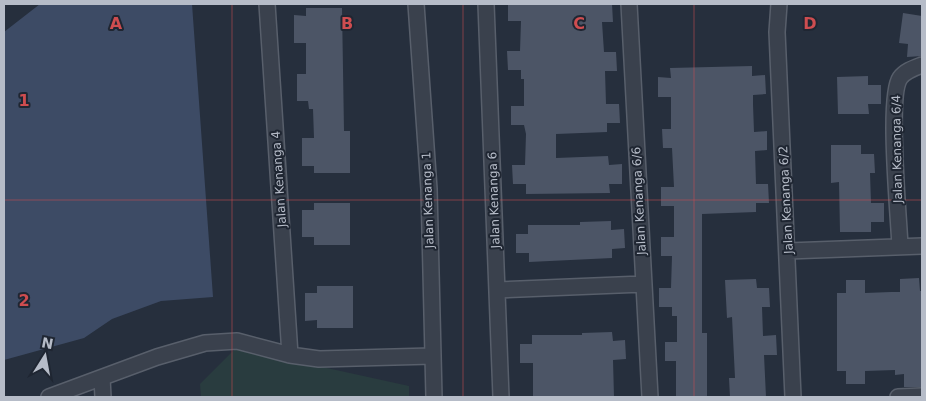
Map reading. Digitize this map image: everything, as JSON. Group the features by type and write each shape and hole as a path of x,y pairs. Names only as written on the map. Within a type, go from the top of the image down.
{"street":[{"name":"Jalan Kenanga 4","path":"267,4 290,355"},
{"name":"Jalan Kenanga 1","path":"416,4 429,189 434,397"},
{"name":"Jalan Kenanga 6","path":"486,4 501,397"},
{"name":"Jalan Kenanga 6/6","path":"629,4 650,397"},
{"name":"Jalan Kenanga 6/2","path":"779,4 777,32 794,397"},
{"name":"Jalan Kenanga 6/4","path":"900,247 894,115 896,89 900,78 911,68 922,65"},
{"path":"788,251 922,246"},
{"path":"497,290 643,284"},
{"path":"49,397 205,343 238,341 290,355 319,359 432,356"},
{"path":"102,378 103,397"},
{"path":"898,397 922,396"}],"shaded area":[{"path":"236,348 409,386 409,397 201,397 200,384"}],"water":[{"path":"40,4 192,4 213,297 161,301 112,319 84,338 4,360 4,32"}],"building":[{"path":"508,4 612,4 613,22 602,22 604,52 616,52 617,71 605,71 606,104 619,104 620,123 607,123 607,132 556,134 556,158 608,156 609,165 622,164 622,184 609,184 610,193 526,194 526,184 513,184 512,165 525,165 526,134 524,125 511,125 511,106 524,106 524,79 521,79 521,70 508,70 507,51 520,51 521,21 508,21"},
{"path":"306,8 342,8 344,131 350,131 350,173 314,173 314,166 302,166 302,138 314,138 313,109 309,109 308,101 297,101 297,74 306,74 306,43 294,43 294,15 306,16"},
{"path":"903,13 922,16 922,56 907,57 908,44 899,43"},
{"path":"752,66 752,76 765,75 766,94 753,95 753,104 754,132 767,131 767,150 755,151 756,184 768,184 769,203 756,203 756,212 702,214 702,333 707,333 707,397 676,397 676,361 665,361 665,342 677,342 677,316 672,316 672,307 659,307 659,288 671,288 672,256 661,256 661,237 674,237 674,206 661,206 661,187 674,187 672,148 663,148 662,129 671,129 671,97 658,97 658,77 671,78 670,68"},
{"path":"868,76 868,85 881,85 881,104 868,104 869,114 838,114 837,77"},
{"path":"831,145 861,145 861,154 874,154 875,173 870,173 871,203 884,203 884,222 871,222 871,232 840,232 839,182 831,183"},
{"path":"314,203 350,203 350,245 314,245 314,237 302,237 302,210 314,210"},
{"path":"611,221 611,230 624,229 625,248 612,249 612,258 529,262 529,253 516,253 516,234 528,234 528,225 580,225 580,222"},
{"path":"919,278 920,291 922,291 922,387 904,387 904,374 895,375 895,370 865,371 865,384 846,384 846,371 837,371 837,293 846,293 846,280 865,280 865,293 900,292 900,279"},
{"path":"756,279 757,288 769,288 770,307 762,307 763,336 776,335 777,355 764,355 766,397 730,397 729,378 735,378 732,317 727,318 725,280"},
{"path":"317,286 353,286 353,328 317,328 317,320 305,321 305,293 317,293"},
{"path":"612,332 613,341 625,340 626,359 613,360 614,397 533,397 533,363 520,363 520,344 532,344 532,335 582,335 582,333"}]}
